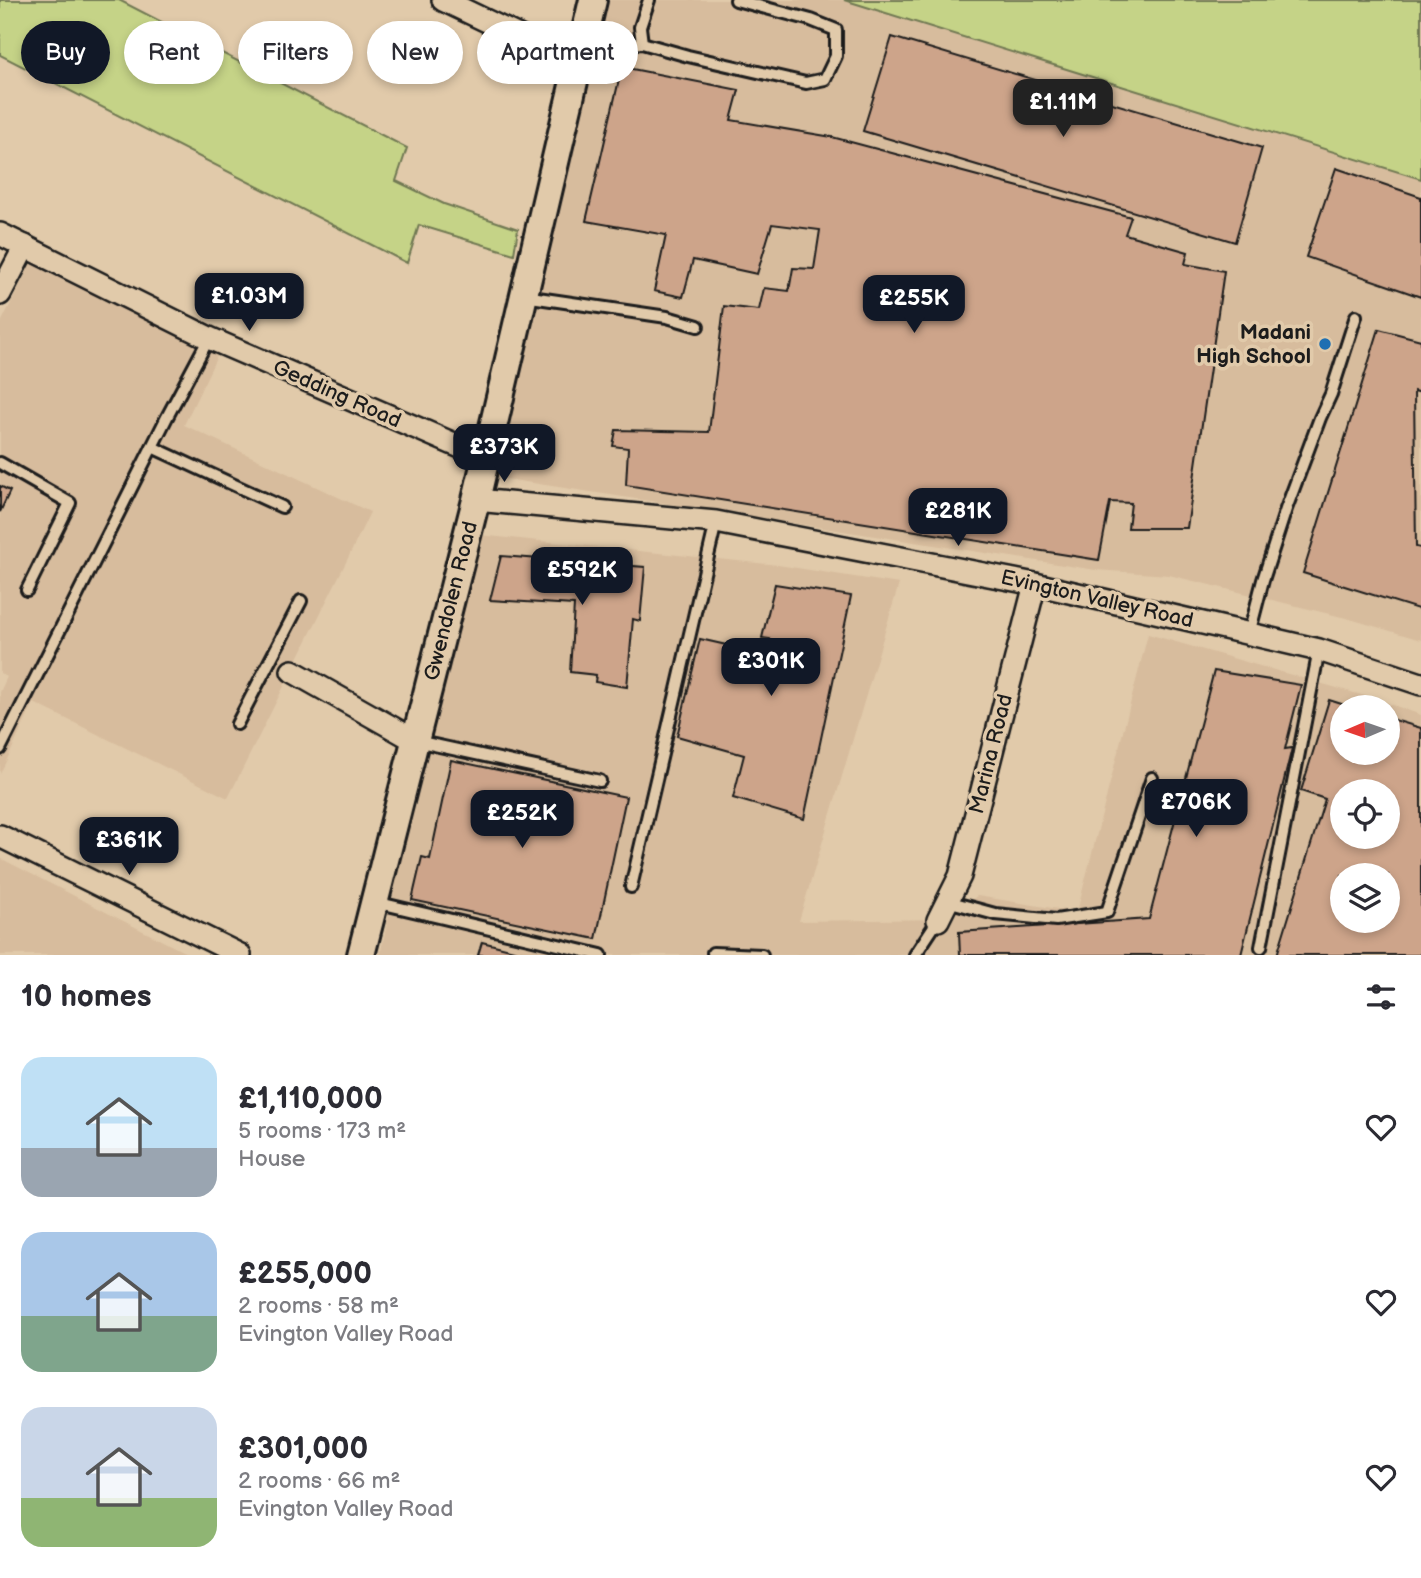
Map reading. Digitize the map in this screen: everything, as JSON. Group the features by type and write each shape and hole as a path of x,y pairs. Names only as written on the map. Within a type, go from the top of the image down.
{"street":[{"path":"443,0 487,21"},
{"name":"Gwendolen Road","path":"588,21 593,0"},
{"name":"Gwendolen Road","path":"361,955 476,500 572,84"},
{"name":"Gedding Road","path":"0,234 209,338 486,458"},
{"path":"0,294 24,246"},
{"name":"Evington Valley Road","path":"476,500 716,522 1035,584 1320,650 1421,684"},
{"name":"Marina Road","path":"943,910 960,876 1035,584"},
{"path":"292,671 416,741"},
{"path":"0,836 240,955"}],"lane":[{"path":"642,43 640,27 649,0"},
{"path":"638,43 806,83 825,79 836,56 836,30 802,17 736,0"},
{"path":"524,296 667,317 698,326"},
{"path":"1250,634 1263,580 1286,509 1331,394 1356,316"},
{"path":"0,749 209,338"},
{"path":"152,447 282,507"},
{"path":"0,463 70,503 27,590"},
{"path":"631,887 716,522"},
{"path":"237,724 301,601"},
{"path":"1261,947 1320,650"},
{"path":"270,660 292,671"},
{"path":"416,741 600,781"},
{"path":"915,955 943,910 1056,920 1107,912 1152,778"},
{"path":"374,902 601,955"},
{"path":"713,953 762,955"}],"shaded area":[{"path":"596,0 844,0 1421,179 1421,640 1350,619 1169,575 1096,570 494,477 513,402 579,84 638,84 638,21 592,21"},
{"path":"32,261 217,356 184,425 370,512 228,798 34,703 0,774 0,692 7,677 0,673 0,325"},
{"path":"479,535 778,565 899,584 799,921 946,919 977,896 1077,912 1148,634 1362,695 1330,695 1330,765 1400,765 1400,708 1421,715 1421,955 380,955 426,742"},
{"path":"0,858 190,955 0,955"}],"green space":[{"path":"0,0 119,0 160,21 124,21 124,84 224,84 224,54 238,61 238,84 282,84 407,148 396,181 444,204 518,229 514,254 419,225 407,263 57,84 110,84 110,21 21,21 21,66 0,55"},
{"path":"844,0 1421,0 1421,179"}],"building":[{"path":"892,37 1262,148 1235,242 863,131"},
{"path":"638,70 739,90 731,120 832,137 1131,217 1125,234 1188,252 1185,264 1224,271 1187,528 1128,528 1131,503 1110,502 1099,560 626,485 628,448 613,446 616,430 709,432 724,306 759,310 764,288 789,291 793,268 814,269 820,230 772,224 757,274 693,260 683,297 654,291 666,235 586,221 618,84 638,84"},
{"path":"1336,168 1421,197 1421,297 1306,257"},
{"path":"1379,329 1421,340 1421,393 1414,391 1416,547 1421,548 1421,610 1303,573"},
{"path":"0,486 10,491 0,512"},
{"path":"501,556 645,567 640,621 633,619 627,687 595,682 596,675 570,672 574,605 490,600"},
{"path":"775,584 851,596 804,819 733,798 744,755 677,736 700,639 766,654 770,639 762,638"},
{"path":"1214,671 1301,685 1285,749 1292,748 1241,955 960,955 959,932 1149,919"},
{"path":"1329,700 1330,765 1400,765 1400,722 1421,728 1421,955 1277,955 1325,799 1301,791"},
{"path":"451,760 626,797 596,939 412,900 422,857 430,859"},
{"path":"482,942 534,955 478,955"}],"place":[{"name":"Madani High School","path":"1325,344"}]}
